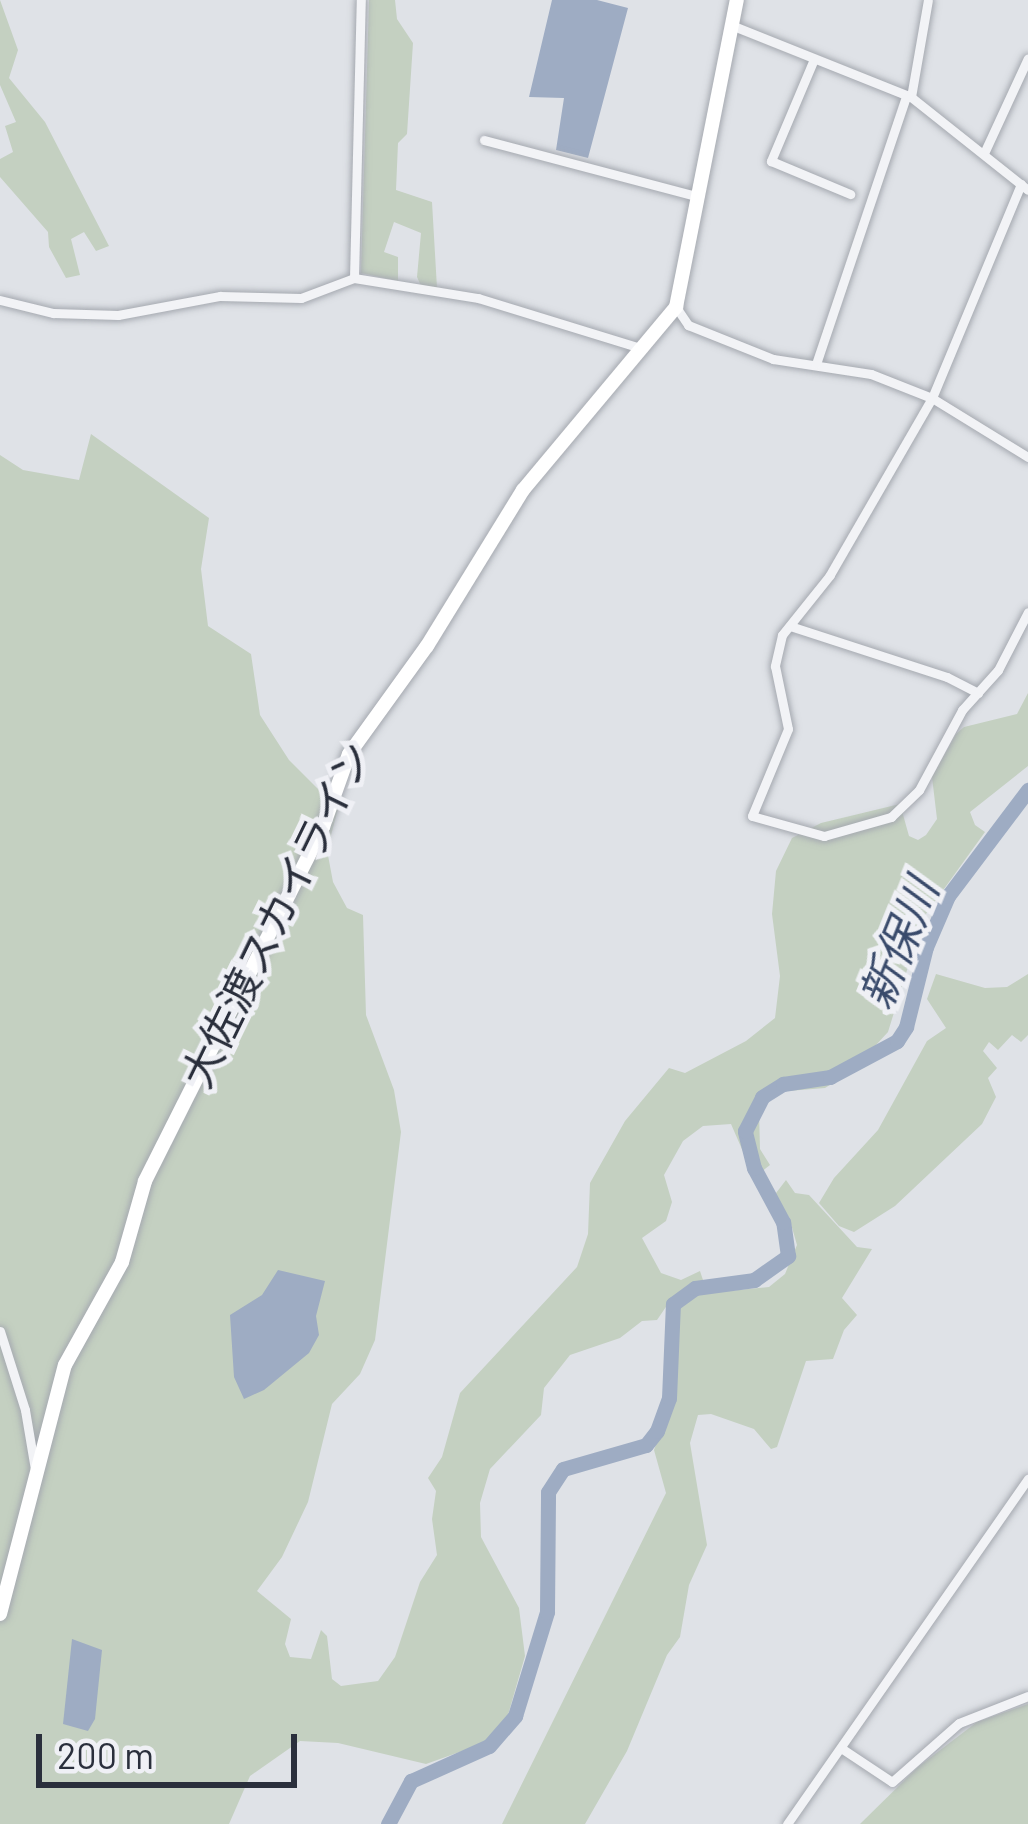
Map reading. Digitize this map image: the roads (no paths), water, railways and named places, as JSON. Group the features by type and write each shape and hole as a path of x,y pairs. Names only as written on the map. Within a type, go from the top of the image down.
{"street":[{"path":"354,278 361,0"},
{"path":"736,0 676,307 688,325 772,359 872,374 932,398 1028,457"},
{"path":"816,364 909,96 928,0"},
{"path":"731,26 909,96 986,151 1025,187 932,398 830,575 790,626 776,666 788,729 752,817 824,836 871,827 891,817 920,790 962,710 1007,656 1028,612"},
{"path":"986,151 1028,58"},
{"path":"814,59 771,161 850,194"},
{"path":"484,140 696,196"},
{"path":"0,300 53,313 118,315 220,296 301,298 354,278 478,298 641,348"},
{"name":"大佐渡スカイライン","path":"0,1614 65,1366 122,1262 145,1181 323,827 349,754 427,646 523,490 676,307"},
{"path":"790,626 947,677 978,693"},
{"path":"0,1331 25,1410 35,1469"},
{"path":"787,1824 1028,1479"},
{"path":"841,1748 892,1782 959,1723 1028,1696"}],"water":[{"path":"552,0 597,0 628,8 588,158 556,150 564,98 529,97"},
{"path":"278,1270 325,1281 316,1316 319,1335 309,1353 264,1390 244,1399 234,1377 230,1315 262,1295"},
{"path":"72,1639 102,1650 95,1719 88,1731 63,1724"}],"waterway":[{"name":"新保川","path":"388,1824 411,1781 489,1746 515,1716 547,1612 548,1492 563,1469 646,1445 657,1431 669,1398 673,1304 695,1288 754,1280 788,1256 783,1222 754,1168 745,1131 762,1097 783,1084 830,1077 897,1041 906,1027 926,947 948,896 1028,790"}]}
